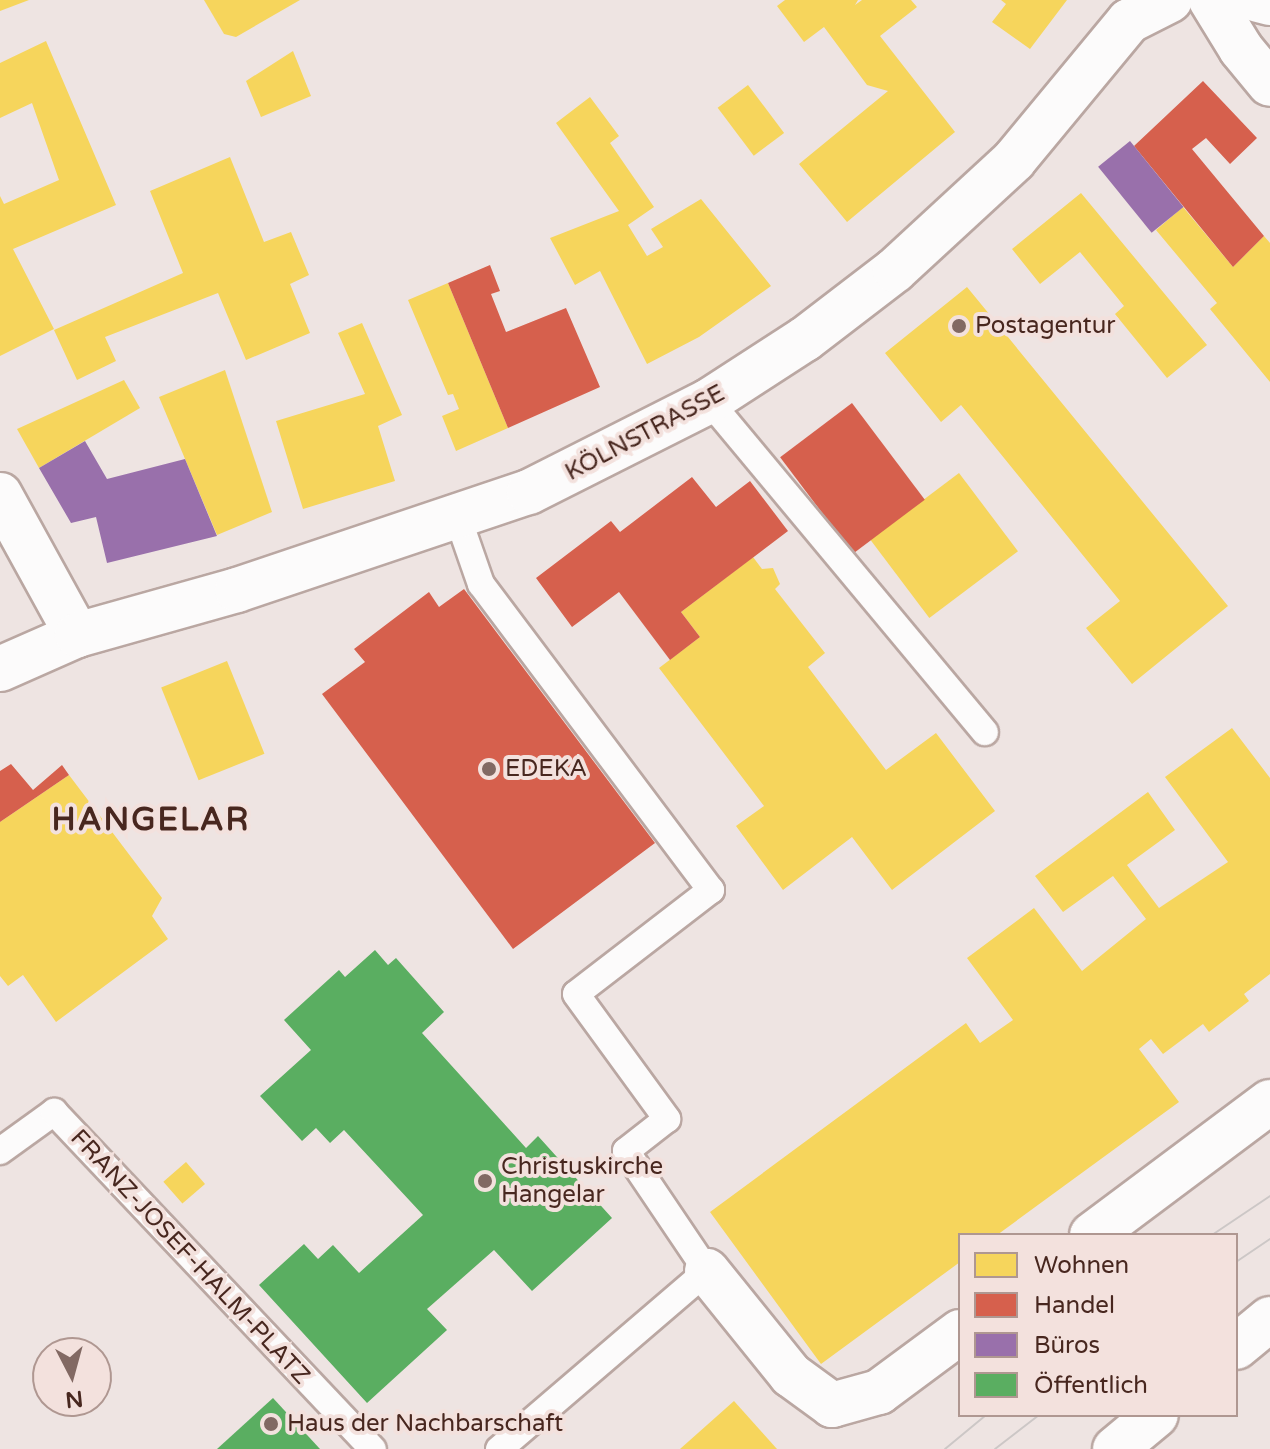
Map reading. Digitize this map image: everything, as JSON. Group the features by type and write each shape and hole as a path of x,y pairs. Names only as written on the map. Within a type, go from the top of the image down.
{"street":[{"name":"KÖLNSTRASSE","path":"0,669 77,635 458,518 587,465 709,401 805,339 895,270 1014,160 1129,21 1170,0"},
{"path":"1211,0 1241,49 1270,84"},
{"path":"1258,0 1270,3"},
{"path":"0,495 77,635"},
{"path":"1095,1233 1270,1102"},
{"path":"707,1271 791,1375 832,1405 879,1392 958,1333"},
{"path":"1238,1345 1270,1319"},
{"path":"1115,1449 1154,1417"}],"lane":[{"path":"709,401 985,732"},
{"path":"458,518 481,584 711,890 576,994 667,1119 626,1151 707,1271 499,1449"},
{"name":"FRANZ-JOSEF-HALM-PLATZ","path":"0,1151 54,1112 373,1449"}],"building: Wohnen":[{"path":"0,0 29,0 0,11"},
{"path":"204,0 300,0 236,37 224,34"},
{"path":"785,0 858,0 855,5 862,0 911,0 917,7 880,36 955,132 847,222 799,164 888,91 867,85 824,27 804,42 777,6"},
{"path":"1001,0 1067,0 1030,49 992,22 1006,4"},
{"path":"46,41 116,205 13,249 54,329 0,356 0,196 4,204 59,180 32,103 0,118 0,63"},
{"path":"293,51 311,96 261,117 246,81"},
{"path":"748,85 784,133 754,156 718,108"},
{"path":"590,97 619,136 610,143 654,207 628,225 647,256 663,247 651,229 701,199 771,286 699,337 647,364 600,271 575,285 550,238 619,211 556,123"},
{"path":"230,157 264,242 291,232 309,275 290,284 310,333 246,360 218,293 105,337 116,361 77,380 54,330 183,273 150,191"},
{"path":"1081,193 1207,345 1167,378 1115,314 1124,306 1080,252 1040,284 1012,249"},
{"path":"1183,207 1233,267 1264,236 1270,243 1270,382 1210,309 1217,303 1156,230"},
{"path":"448,283 508,428 456,451 442,416 459,409 453,394 448,395 408,300"},
{"path":"967,287 1228,606 1132,684 1086,628 1120,601 961,405 941,422 885,353"},
{"path":"362,323 402,415 378,426 395,481 303,509 276,421 365,394 338,333"},
{"path":"225,370 272,512 217,535 159,397"},
{"path":"124,380 140,408 39,468 17,429"},
{"path":"959,473 1018,551 929,618 870,540"},
{"path":"753,557 762,569 773,568 780,584 775,589 825,653 808,667 886,770 936,733 995,811 892,890 852,837 783,890 736,826 764,806 659,668 700,637 681,612"},
{"path":"227,661 264,754 199,780 161,688"},
{"path":"1232,728 1270,778 1270,974 1244,994 1249,1001 1209,1032 1203,1024 1163,1054 1151,1039 1139,1049 1179,1102 1000,1233 958,1233 958,1263 821,1364 710,1212 966,1023 980,1043 1013,1020 967,958 1034,908 1082,971 1146,919 1113,876 1063,912 1035,876 1148,792 1175,830 1127,865 1159,908 1228,862 1165,777"},
{"path":"69,775 162,898 152,916 168,939 56,1022 23,975 8,986 0,976 0,822"},
{"path":"186,1162 205,1184 182,1204 163,1182"},
{"path":"734,1401 777,1449 680,1449"}],"building: Handel":[{"path":"1203,81 1257,138 1230,164 1206,138 1192,149 1264,236 1233,267 1134,146"},
{"path":"490,265 500,291 491,294 506,332 566,308 600,387 508,428 448,283"},
{"path":"852,403 925,500 853,554 780,457"},
{"path":"692,477 716,507 750,481 788,531 681,612 700,637 670,660 619,592 572,627 536,578 611,521 620,532"},
{"name":"EDEKA","path":"464,589 655,843 513,949 322,694 365,662 354,649 429,592 439,607"},
{"path":"11,764 33,790 62,765 69,775 0,822 0,771"}],"building: Büros":[{"path":"1130,141 1183,207 1152,233 1098,167"},
{"path":"85,441 107,479 185,459 217,536 107,563 96,517 71,523 39,468"}],"building: Öffentlich":[{"name":"Christuskirche Hangelar","path":"375,950 388,965 396,958 444,1012 422,1033 526,1148 538,1136 612,1218 532,1291 494,1250 427,1309 447,1330 367,1403 259,1285 304,1244 318,1259 333,1245 359,1273 423,1215 344,1130 330,1143 316,1128 302,1141 260,1096 311,1050 284,1020 339,970 345,977"},
{"name":"Haus der Nachbarschaft","path":"273,1398 320,1449 217,1449"}],"tram line":[{"path":"1215,1233 1270,1196"},
{"path":"1238,1261 1270,1239"},
{"path":"945,1449 984,1417"},
{"path":"995,1449 1036,1417"}],"place":[{"name":"Postagentur","path":"959,326"},
{"name":"EDEKA","path":"489,769"},
{"name":"Christuskirche Hangelar","path":"485,1181"},
{"name":"Haus der Nachbarschaft","path":"271,1424"}],"district":[{"name":"HANGELAR","path":"151,820"}]}
